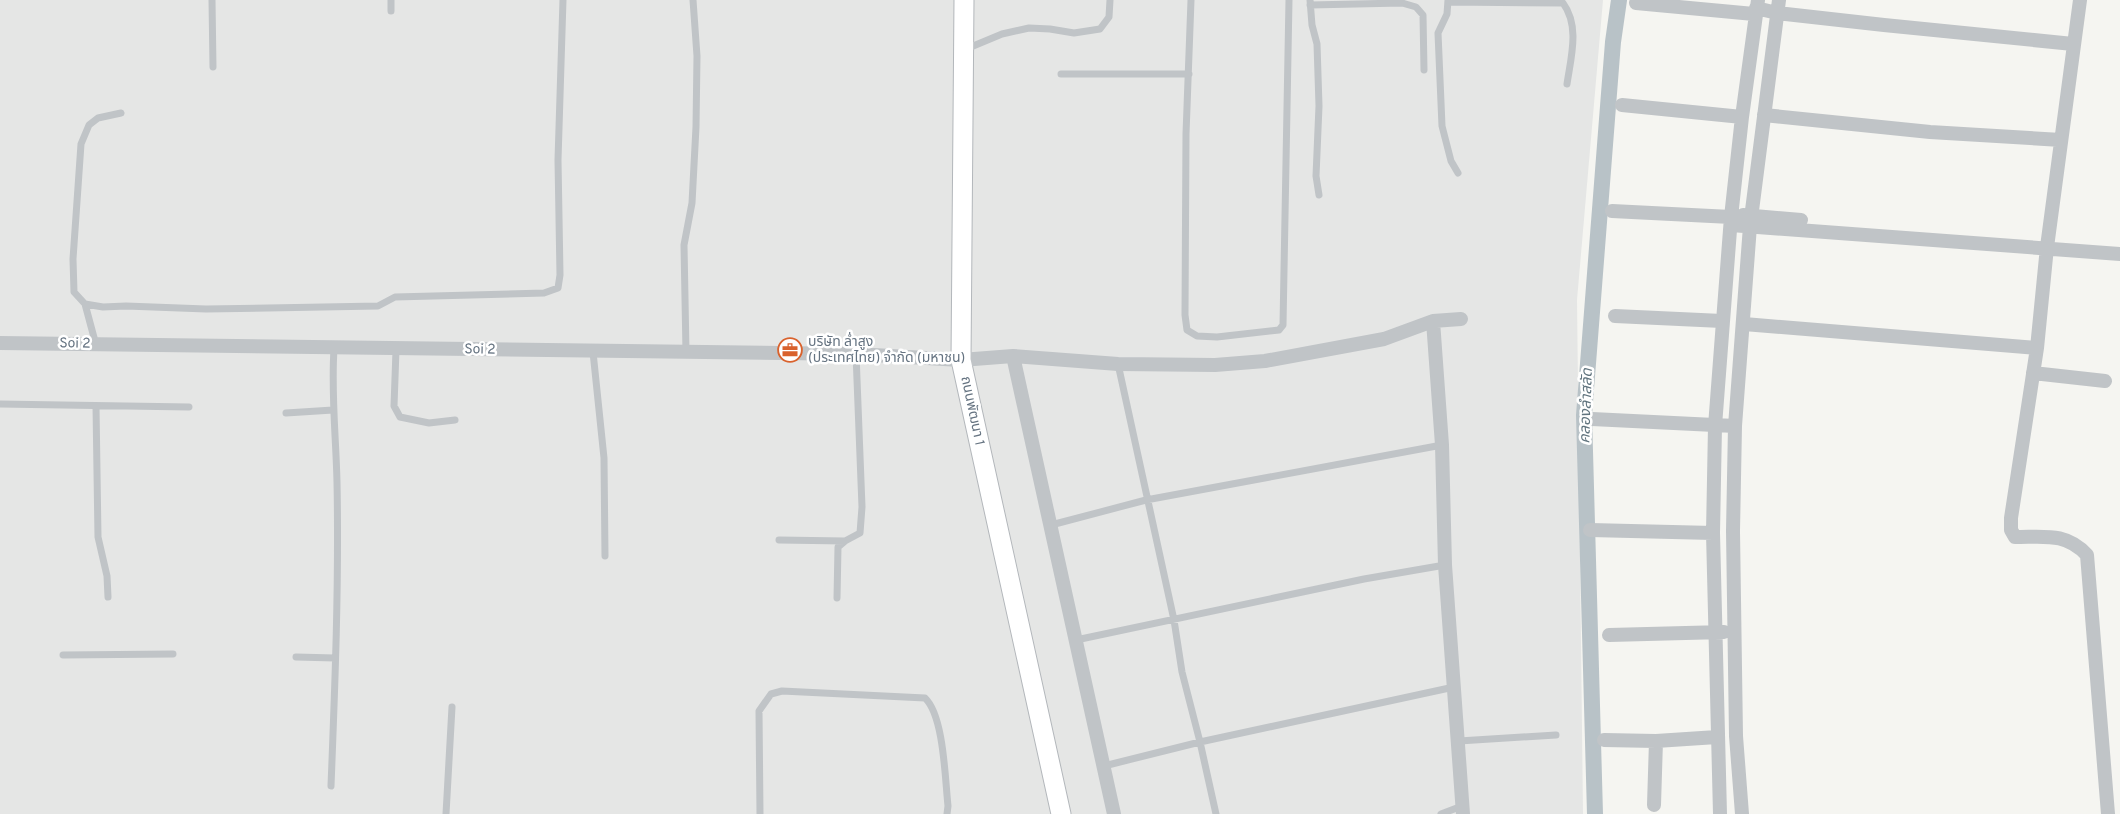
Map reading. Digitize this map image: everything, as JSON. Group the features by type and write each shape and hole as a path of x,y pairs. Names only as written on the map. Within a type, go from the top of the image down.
{"main road":[{"name":"ถนนพัฒนา 1","path":"964,0 961,360 1061,814"}],"street":[{"path":"2080,0 2060,144 2037,348 2010,518 2011,530 2016,537 2062,537 2079,546 2087,555 2108,814"},
{"path":"1636,2 1777,12 2073,47"},
{"path":"1720,814 1713,533 1715,426 1731,219 1756,11"},
{"path":"1742,814 1736,736 1735,426 1751,221 1777,12"},
{"path":"1622,105 1742,117"},
{"path":"1764,120 2060,144"},
{"path":"1612,211 2048,244 2120,254"},
{"path":"1615,316 1722,321"},
{"name":"Soi 2","path":"0,343 396,350 856,354 961,360 1013,356 1118,364 1215,365 1265,361 1384,339 1433,321 1461,319"},
{"path":"1433,321 1442,445 1445,565 1463,810"},
{"path":"1744,324 2037,348"},
{"path":"1013,356 1114,814"},
{"path":"2033,373 2106,381"},
{"path":"1592,419 1735,426"},
{"path":"1590,530 1713,533"},
{"path":"1609,635 1735,631"},
{"path":"1604,740 1656,741 1717,737"},
{"path":"1654,804 1656,741"}],"lane":[{"path":"212,0 213,67"},
{"path":"391,12 392,0"},
{"path":"85,304 103,307 206,309 378,306 395,297 544,293 554,291 558,288 560,275 558,160 563,0"},
{"path":"686,353 684,245 692,203 696,127 697,56 693,0"},
{"path":"963,50 1002,34 1029,28 1074,33 1100,29 1109,17 1110,0"},
{"path":"1192,0 1186,134 1187,330 1197,336 1217,337 1279,330 1284,325 1288,0"},
{"path":"1458,173 1451,161 1442,126 1438,33 1447,14 1448,1 1563,2 1571,14 1573,41 1567,84"},
{"path":"1319,195 1316,176 1319,106 1317,44 1310,2 1402,3 1416,7 1423,15 1424,70"},
{"path":"1061,74 1189,74"},
{"path":"96,345 85,304 74,292 73,259 81,144 89,125 98,118 121,113"},
{"path":"330,786 335,658 337,481 332,388 334,349"},
{"path":"396,350 394,406 400,417 429,423 454,420"},
{"path":"593,352 604,458 605,556"},
{"path":"837,598 838,547 860,533 862,507 856,354"},
{"path":"1118,364 1146,500 1174,620 1182,672 1216,814"},
{"path":"0,404 189,407"},
{"path":"96,406 98,537 107,576 108,597"},
{"path":"286,413 333,410"},
{"path":"1051,525 1146,500 1442,445"},
{"path":"780,540 845,541"},
{"path":"1076,640 1364,579 1445,565"},
{"path":"63,655 173,654"},
{"path":"296,657 335,658"},
{"path":"1104,766 1200,742 1454,687"},
{"path":"760,814 759,711 771,694 782,691 925,698 931,704 936,719 942,752 948,806 947,814"},
{"path":"446,814 452,707"},
{"path":"1459,741 1556,735"},
{"path":"1441,814 1463,810"}],"shaded area":[{"path":"0,0 1603,0 1577,300 1583,814 0,814"}],"waterway":[{"name":"คลองลำสลัด","path":"1595,814 1584,415 1613,42 1619,0"}],"place":[{"name":"บริษัท ล่ำสูง (ประเทศไทย) จำกัด (มหาชน)","path":"790,350"}]}
